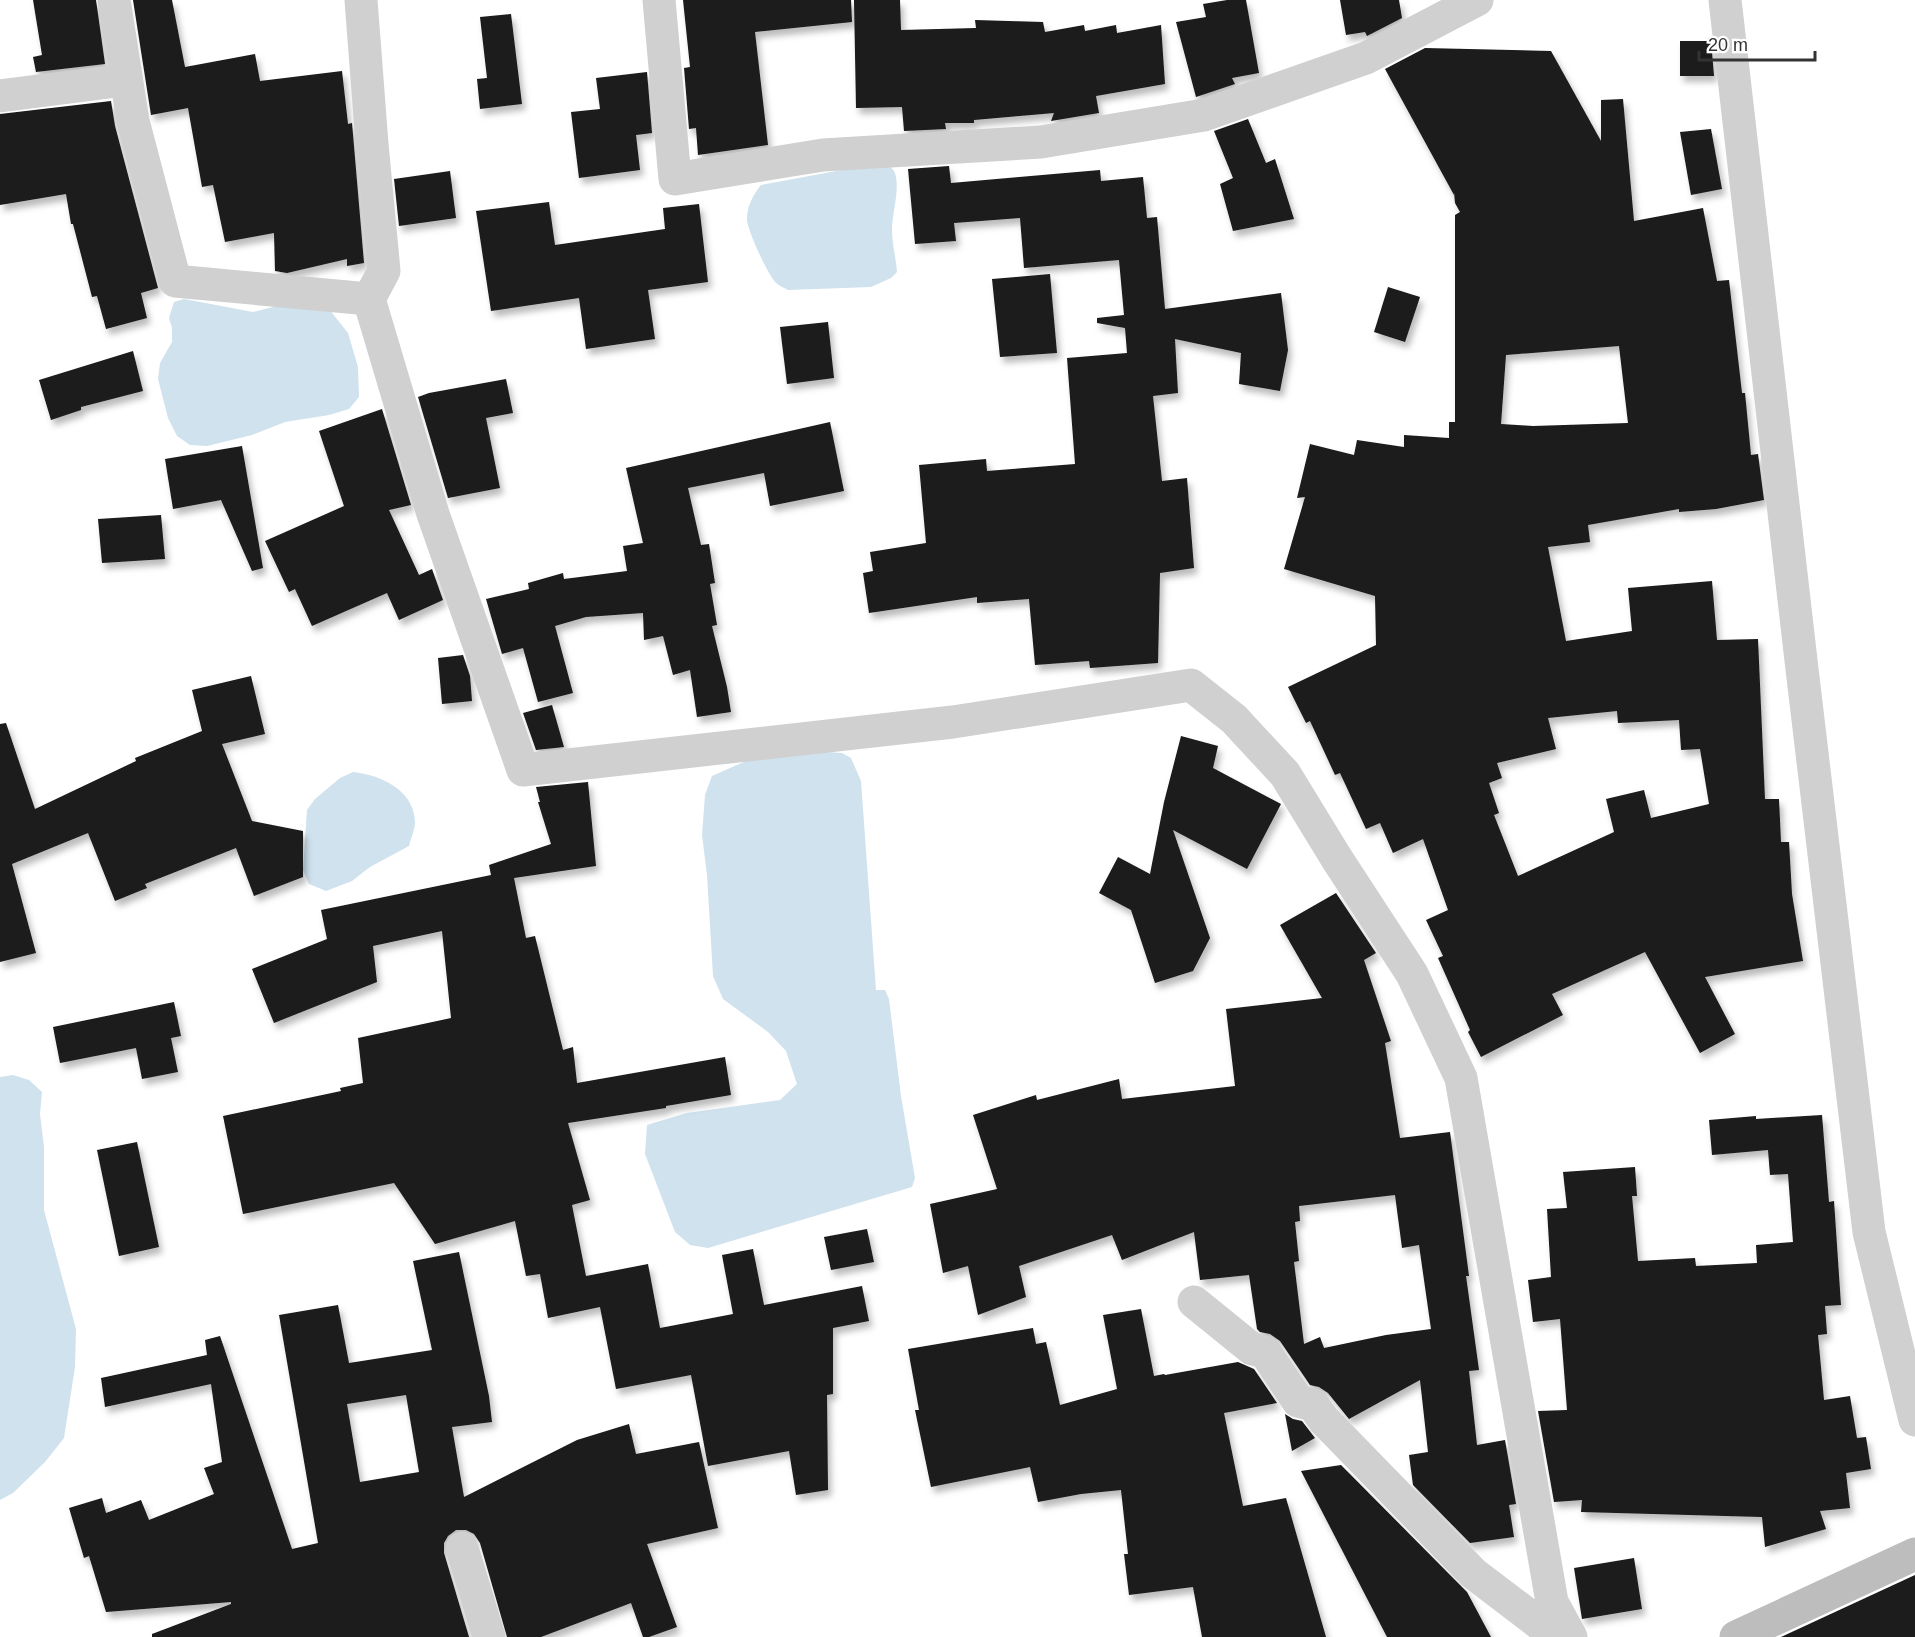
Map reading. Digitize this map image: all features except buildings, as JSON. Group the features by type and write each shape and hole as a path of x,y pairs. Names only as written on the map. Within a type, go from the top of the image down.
{"street":[{"path":"114,0 133,121 175,280 369,299"},
{"path":"361,0 384,271 369,299 434,514 523,770 953,722 1191,685 1234,719 1285,774 1412,974 1461,1078 1552,1602 1571,1637"},
{"path":"659,0 675,179 823,155 1041,142 1204,116 1366,58 1478,0"},
{"path":"1725,0 1869,1232 1915,1420"},
{"path":"0,96 117,81 126,77"},
{"path":"1194,1302 1252,1349 1265,1352 1298,1401 1313,1405 1324,1420 1473,1573 1557,1637"},
{"path":"462,1548 489,1637"},
{"path":"1736,1637 1915,1554"}],"water":[{"path":"885,162 896,177 897,190 892,230 897,272 891,278 871,287 788,290 776,283 758,252 747,219 751,201 761,185"},
{"path":"184,299 253,312 277,306 329,309 348,333 358,367 359,397 349,409 329,415 285,422 252,435 207,446 190,445 177,436 168,418 158,379 160,363 172,342 169,318 174,302"},
{"path":"796,750 842,753 851,758 861,781 876,990 885,990 889,999 901,1096 915,1178 912,1187 708,1248 690,1245 675,1232 645,1154 647,1125 687,1113 780,1100 797,1084 786,1051 768,1032 723,999 713,976 707,875 702,835 705,795 712,776 764,753"},
{"path":"353,772 385,781 402,793 409,801 413,811 414,828 409,846 370,867 352,881 326,891 309,884 303,870 307,810 315,799 340,778"},
{"path":"13,1075 29,1080 42,1092 40,1114 44,1147 44,1210 76,1329 75,1367 64,1438 45,1462 13,1493 0,1500 0,1077"}]}
